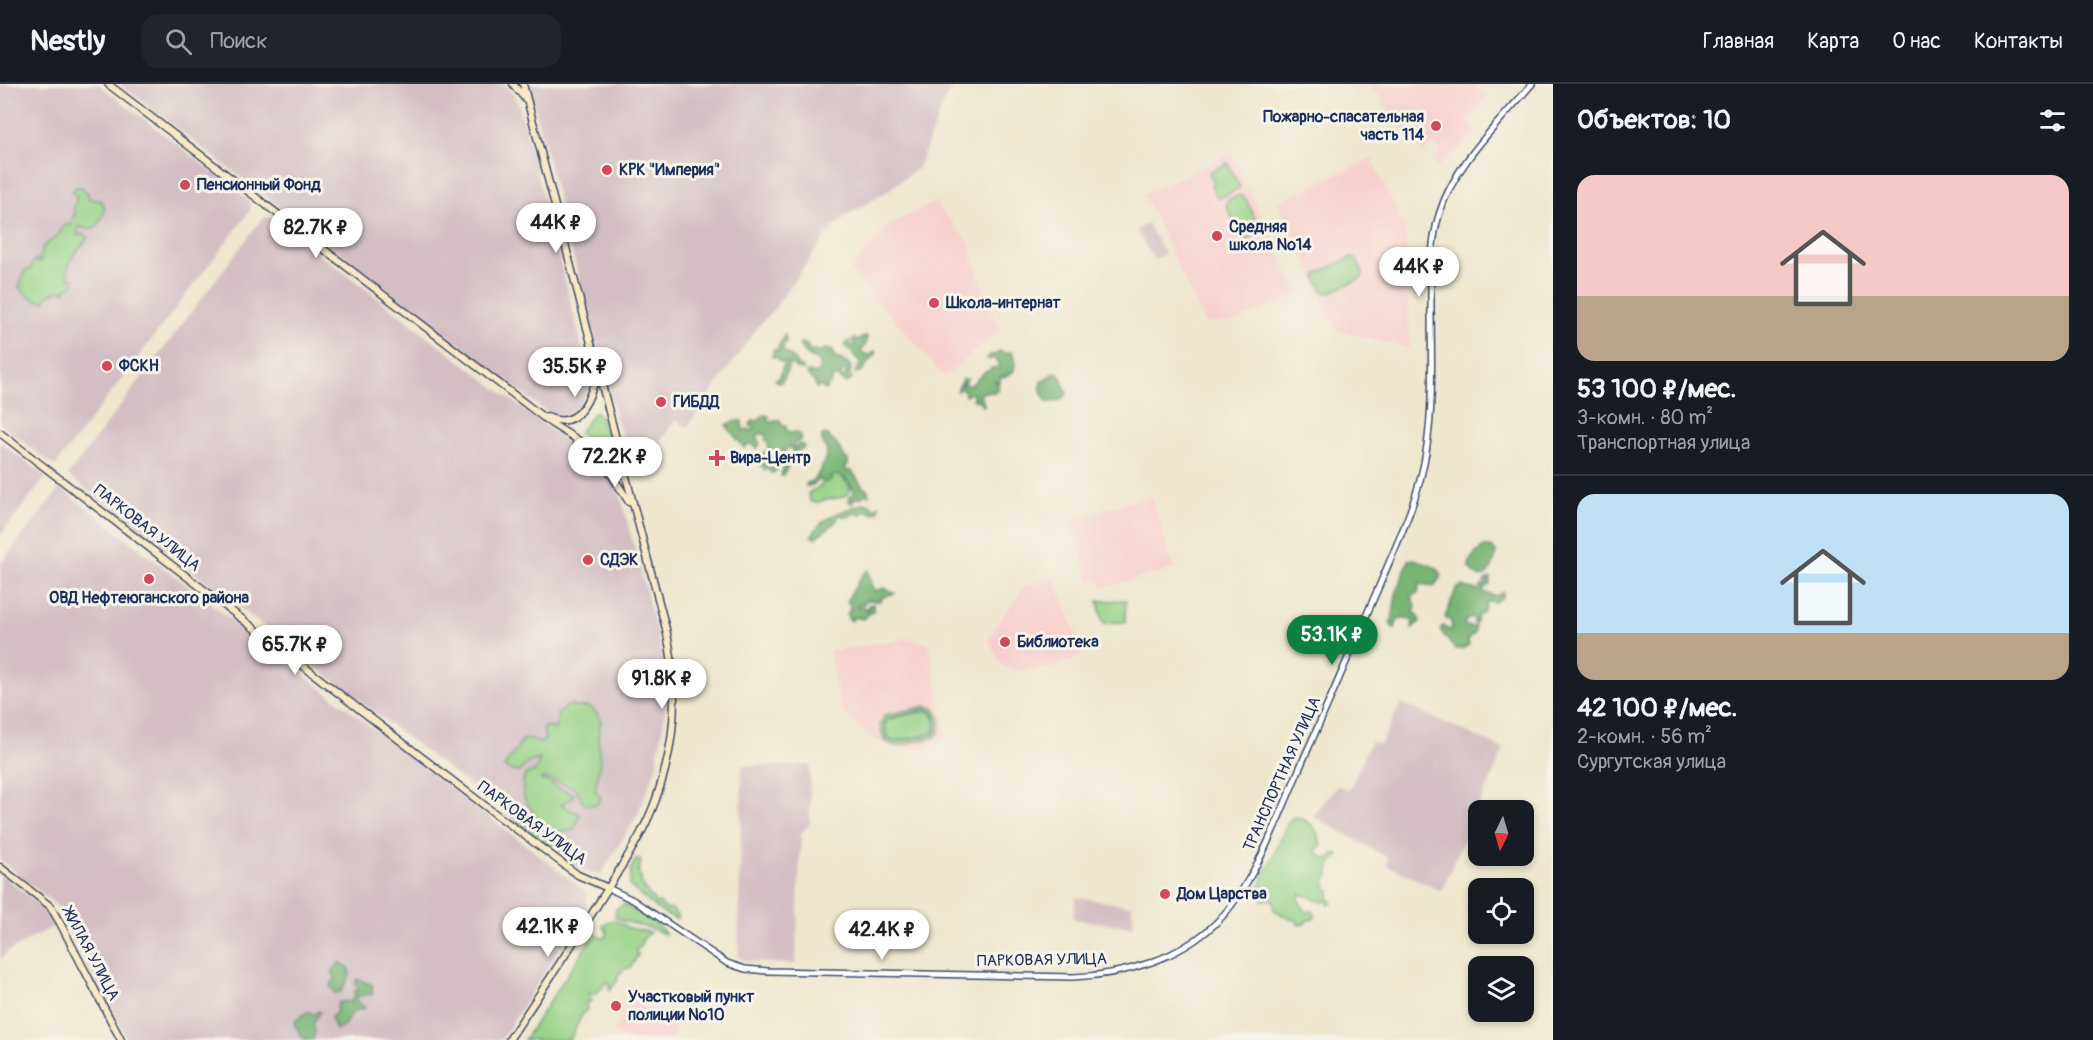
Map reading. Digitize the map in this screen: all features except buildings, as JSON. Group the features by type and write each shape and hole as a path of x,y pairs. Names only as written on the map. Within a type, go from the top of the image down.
{"main road":[{"path":"108,84 539,413 603,465 633,508"},
{"path":"513,84 530,107"},
{"path":"509,1040 608,888 644,826 656,801 670,746 675,702 669,644 523,84"},
{"path":"539,413 561,421 572,418 590,398 597,366"},
{"path":"552,424 591,448 621,461"},
{"name":"ПАРКОВАЯ УЛИЦА","path":"0,433 497,815 578,875 608,888"},
{"name":"ЖИЛАЯ УЛИЦА","path":"0,867 50,906 121,1040"}],"street":[{"name":"ТРАНСПОРТНАЯ УЛИЦА","path":"1176,951 1222,918 1250,877 1401,536 1420,483 1427,448 1431,381 1431,256 1438,216 1446,196 1464,166 1532,84"},
{"name":"ПАРКОВАЯ УЛИЦА","path":"608,888 633,900 728,963 756,970 1086,976 1132,969 1176,951"}],"shaded area":[{"path":"0,84 98,84 247,198 251,204 250,211 55,466 0,424"},
{"path":"119,84 503,84 510,89 519,105 590,377 586,395 581,403 567,416 554,417"},
{"path":"528,84 956,84 946,97 918,168 883,194 844,217 825,237 687,427 676,420 657,446 652,464 636,457 626,445 617,422"},
{"name":"Пожарно-спасательная часть 114","path":"1368,84 1474,84 1487,97 1480,103 1482,106 1466,120 1476,132 1438,167 1432,160 1441,151 1434,143 1424,152 1382,104 1384,102"},
{"name":"Средняя школа №14","path":"1232,153 1298,294 1235,322 1205,324 1144,195"},
{"path":"1372,158 1406,231 1410,349 1337,330 1278,202"},
{"name":"Школа-интернат","path":"935,202 972,248 972,257 999,331 944,377 850,270 888,226"},
{"path":"266,217 272,218 605,471 619,490 665,664 667,698 656,767 637,816 600,876 577,869 68,475 261,220"},
{"path":"1147,223 1165,254 1154,260 1136,230"},
{"path":"0,442 46,477 0,536"},
{"path":"60,488 583,889 587,895 586,908 501,1040 127,1040 56,905 0,860 0,565"},
{"path":"1151,495 1174,569 1102,588 1099,578 1090,581 1071,520"},
{"path":"1054,578 1083,651 1081,656 1052,668 1013,671 999,663 988,638 1024,587"},
{"path":"909,638 929,643 946,738 926,749 890,746 871,738 841,711 829,651"},
{"path":"1401,703 1504,749 1481,800 1468,800 1468,830 1441,891 1387,865 1388,858 1313,816 1338,785 1349,790 1371,741 1380,745"},
{"path":"810,765 810,823 801,833 796,964 749,962 738,957 742,766"},
{"path":"0,874 48,911 56,925 6,953 0,961"},
{"path":"1076,897 1132,906 1134,927 1073,919"},
{"path":"634,999 675,1025 673,1040 627,1040 613,1031"}],"green space":[{"path":"1228,163 1240,188 1218,199 1211,185 1214,183 1209,172"},
{"path":"76,187 81,187 88,193 89,199 100,200 104,206 104,214 96,227 86,229 79,226 77,235 83,234 87,236 87,239 70,261 69,278 73,278 74,284 65,292 61,290 48,295 45,301 34,299 19,287 25,270 31,269 33,262 38,258 37,263 41,261 42,248 59,234 64,225 71,225 77,197 72,191"},
{"path":"1239,195 1245,197 1260,229 1258,234 1246,240 1241,238 1226,205 1227,200"},
{"path":"1351,257 1357,260 1363,273 1362,278 1329,293 1324,292 1316,278 1317,274"},
{"path":"785,335 786,342 782,350 804,370 798,370 790,363 780,383 775,380 780,377 783,366 787,362 780,362 778,358 772,357 774,349 779,352 778,347"},
{"path":"867,336 866,344 861,352 870,356 875,351 876,354 863,371 855,373 861,363 844,345 849,341 853,346 855,344 851,341 855,338 857,340"},
{"path":"801,343 807,345 809,350 816,350 819,353 824,349 833,351 834,356 850,365 851,380 846,383 841,381 840,378 847,375 847,372 843,371 839,377 831,378 832,381 825,390 821,386 816,388 807,372 817,374 821,365 806,354 799,345"},
{"path":"1000,351 1012,352 1015,363 1014,371 1001,377 999,383 995,381 999,387 996,392 980,394 984,405 983,406 982,402 972,399 974,396 971,393 965,396 965,390 960,389 957,392 962,379 967,379 962,385 971,385 991,368 999,367 999,363 994,358 989,360 986,358"},
{"path":"1057,372 1067,393 1066,396 1047,402 1041,392 1041,381"},
{"path":"594,412 597,412 602,420 607,441 590,440 579,433"},
{"path":"764,415 769,416 768,420 771,423 774,420 780,420 782,426 786,426 786,430 802,436 793,447 795,448 798,444 804,445 804,448 795,452 796,462 789,464 783,476 781,476 783,467 786,466 793,452 790,447 783,451 788,456 784,457 784,461 776,471 772,473 767,469 764,471 763,465 760,466 762,461 757,457 768,450 768,442 765,440 767,436 761,433 757,437 760,444 757,448 750,443 744,448 726,425 742,421 743,431 747,429 753,431 754,427 750,424 754,420 758,421"},
{"path":"826,434 848,460 845,468 847,471 852,471 863,487 868,490 869,495 865,494 861,498 855,498 852,503 849,502 854,492 850,484 841,476 830,477 832,480 817,481 813,485 806,486 815,479 823,466 827,451 822,435"},
{"path":"837,475 842,477 850,487 847,495 818,502 810,501 808,493 828,478"},
{"path":"865,503 870,504 874,509 879,505 878,512 872,514 868,510 861,515 855,513 848,517 839,515 829,528 815,538 811,536 828,519"},
{"path":"1485,547 1491,547 1496,552 1495,560 1492,567 1481,577 1472,572 1469,565 1475,554"},
{"path":"1414,559 1437,568 1441,577 1434,586 1420,584 1418,592 1412,598 1416,606 1414,612 1418,615 1420,622 1412,628 1413,619 1398,619 1393,628 1390,622 1396,594 1409,560"},
{"path":"868,570 874,591 884,588 895,593 884,596 880,601 867,600 862,605 858,605 857,608 865,607 868,610 868,605 873,604 873,611 863,619 853,617 852,621 848,618 847,613 851,607 847,600"},
{"path":"1490,578 1490,585 1484,588 1483,592 1496,596 1503,592 1503,596 1495,602 1487,601 1476,623 1474,624 1474,619 1471,617 1466,620 1464,626 1475,627 1475,632 1468,640 1469,644 1464,648 1453,647 1441,631 1441,627 1452,629 1451,621 1445,618 1456,589 1462,586 1478,590 1486,584 1484,581"},
{"path":"1126,600 1125,622 1103,623 1098,601"},
{"path":"571,704 574,707 590,708 601,721 598,736 600,763 595,790 601,798 597,804 584,803 573,788 542,778 541,780 574,794 561,805 577,812 580,816 573,831 554,832 559,843 548,845 532,837 527,828 517,822 519,816 525,814 532,820 538,819 525,801 523,783 527,773 535,772 540,759 529,762 519,772 504,767 524,739 532,739 539,743 545,740 543,727 555,729 559,712"},
{"path":"926,706 934,708 940,719 940,730 936,737 895,746 884,741 880,725 885,715","holes":["926,709 932,711 937,723 934,735 895,742 887,739 884,725 887,718"]},
{"path":"931,712 934,717 933,733 895,741 888,738 885,725 888,719"},
{"path":"1297,817 1314,828 1322,846 1316,851 1323,858 1329,859 1335,853 1339,856 1332,862 1329,876 1325,879 1332,903 1300,894 1300,902 1306,912 1313,911 1315,915 1314,919 1299,925 1296,920 1274,910 1273,899 1262,900 1262,894 1259,892 1255,894 1262,883 1263,872 1268,869 1288,822"},
{"path":"639,859 641,862 638,873 642,885 656,903 659,902 666,909 672,909 678,919 660,911 630,886 631,870 635,860"},
{"path":"624,904 653,922 665,934 623,921 615,916 616,909"},
{"path":"614,920 629,928 650,932 643,939 640,947 636,949 638,955 631,967 617,976 618,980 610,990 608,981 596,994 588,994 592,1001 586,1003 587,1009 570,1040 524,1040 593,936 596,933 602,938 606,937 607,930 603,925"},
{"path":"340,962 349,968 350,975 341,992 335,993 330,986 336,978 332,972"},
{"path":"357,979 373,985 371,990 373,994 357,996 356,1000 365,1008 353,1012 344,1025 336,1030 331,1017 336,1013 338,1003 347,1001 350,1003 355,995 354,991 359,991 355,983"},
{"path":"307,1012 314,1015 320,1012 313,1025 315,1031 313,1040 304,1039 295,1021"}],"place":[{"name":"Пожарно-спасательная часть 114","path":"1436,126"},
{"name":"КРК \"Империя\"","path":"607,170"},
{"name":"Пенсионный Фонд","path":"185,185"},
{"name":"Средняя школа №14","path":"1217,236"},
{"name":"Школа-интернат","path":"934,303"},
{"name":"ФСКН","path":"107,366"},
{"name":"ГИБДД","path":"661,402"},
{"name":"Вира-Центр","path":"717,458"},
{"name":"СДЭК","path":"588,560"},
{"name":"ОВД Нефтеюганского района","path":"149,579"},
{"name":"Библиотека","path":"1005,642"},
{"name":"Дом Царства","path":"1165,894"},
{"name":"Участковый пункт полиции №10","path":"616,1006"}]}
